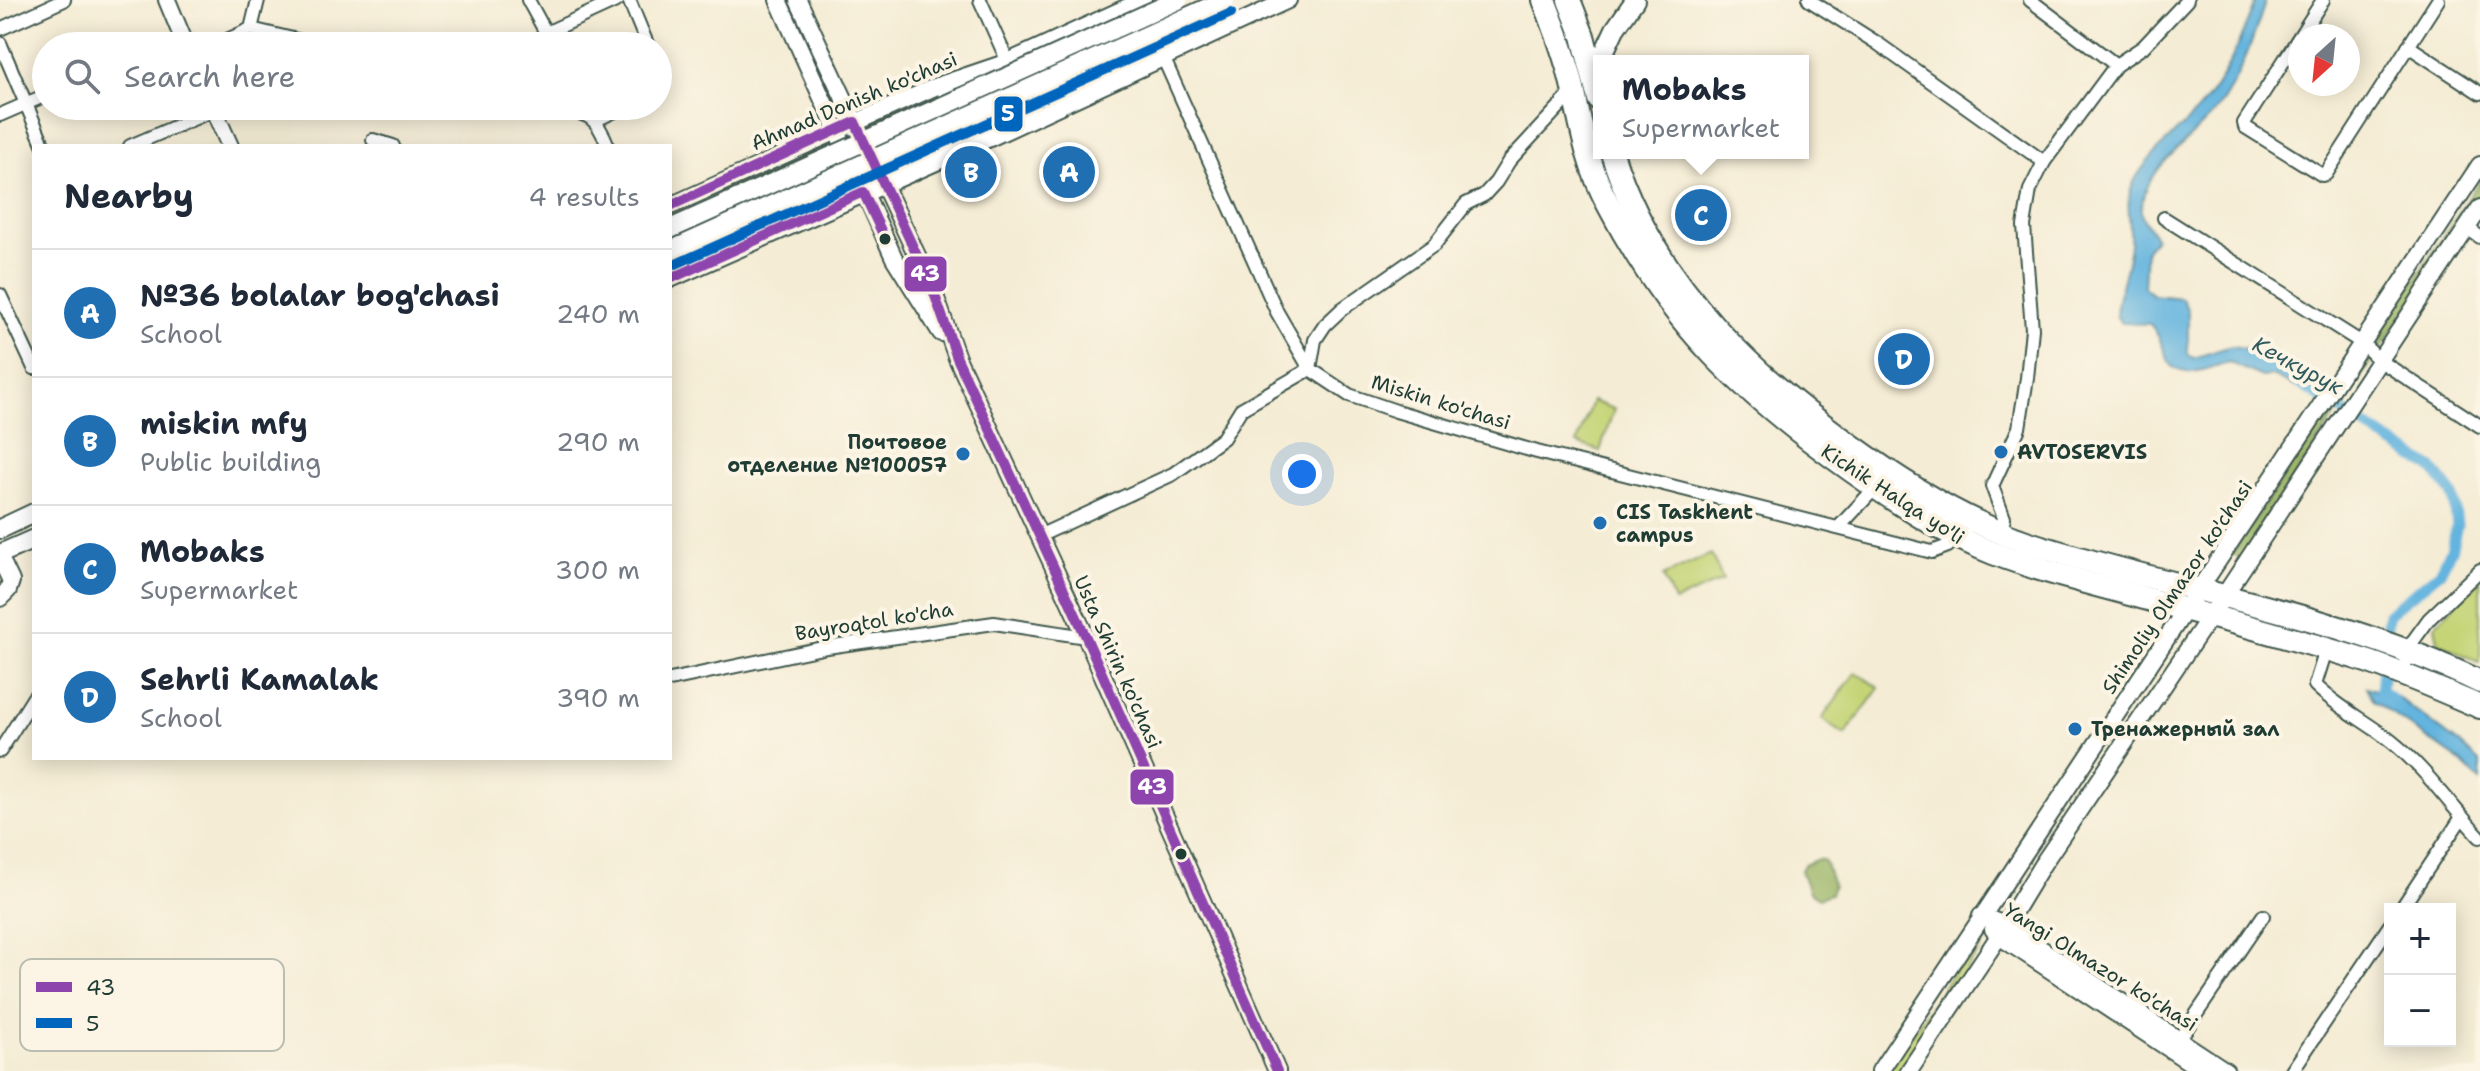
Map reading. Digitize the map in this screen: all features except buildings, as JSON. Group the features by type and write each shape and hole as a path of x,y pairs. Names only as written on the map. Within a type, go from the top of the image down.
{"highway":[{"name":"Kichik Halqa yo'li","path":"1544,0 1560,40 1584,143 1597,183 1631,246 1685,325 1716,361 1756,399 1875,488 1955,536 2024,564 2365,661 2480,707"},
{"path":"1569,0 1593,57"},
{"path":"1572,87 1593,71"},
{"name":"Kichik Halqa yo'li","path":"1615,159 1633,203 1663,257 1693,300 1744,360 1807,414 1890,473 1952,510 2001,533 2056,551 2293,613 2408,650 2480,682"}],"main road":[{"path":"167,0 180,32"},
{"name":"Usta Shirin ko'chasi","path":"778,0 894,258 957,358"},
{"name":"Usta Shirin ko'chasi","path":"798,0 933,290 957,358 1086,637 1277,1071"},
{"name":"Ahmad Donish ko'chasi","path":"672,228 1178,0"},
{"path":"672,250 1225,0"},
{"path":"672,278 968,148 1288,0"},
{"path":"1603,55 1609,38 1635,0"},
{"name":"Ahmad Donish ko'chasi","path":"672,205 937,86 1008,62 1140,1"},
{"path":"937,86 963,114 969,132 968,148"},
{"path":"218,120 229,144"},
{"path":"789,152 804,164 814,178 818,196 817,213"},
{"name":"Shimoliy Olmazor ko'chasi","path":"1880,1071 2480,165"},
{"path":"1909,1071 2042,865 2379,360 2473,232 2480,208"},
{"path":"0,529 29,515"},
{"path":"0,598 11,581 0,556 32,540"},
{"name":"Yangi Olmazor ko'chasi","path":"1981,916 2175,1045 2226,1071"},
{"name":"Yangi Olmazor ko'chasi","path":"2175,1045 2203,1071"}],"street":[{"path":"0,29 64,0"},
{"path":"251,29 258,0"},
{"path":"528,0 544,32"},
{"path":"548,32 618,0"},
{"path":"629,0 642,32"},
{"path":"980,0 1008,62"},
{"path":"1809,0 1877,43 2044,162"},
{"path":"2030,0 2116,65"},
{"path":"2001,533 2004,518 1992,486 2019,428 2032,329 2025,205 2044,162 2116,65 2143,47 2187,0"},
{"path":"2323,0 2244,123 2245,127 2322,175 2326,174 2438,0"},
{"name":"Miskin ko'chasi","path":"1140,1 1277,312 1310,369 1349,395 1537,452 1932,552 1948,546 1955,536"},
{"path":"244,32 251,29 264,32"},
{"path":"0,43 32,119"},
{"path":"2408,46 2480,93"},
{"path":"1039,536 1173,474 1223,438 1241,409 1310,369 1315,340 1325,325 1342,309 1434,245 1466,204 1484,195 1572,87"},
{"path":"0,115 32,101"},
{"path":"32,120 43,144"},
{"path":"134,144 187,120"},
{"path":"596,120 607,144"},
{"path":"373,140 386,144"},
{"path":"2164,218 2362,343 2379,360 2480,426"},
{"path":"0,295 32,364"},
{"path":"1838,528 1875,488"},
{"path":"0,517 29,515"},
{"path":"2400,674 2408,650 2429,619 2480,570"},
{"name":"Bayroqtol ko'cha","path":"672,680 827,647 994,623 1086,637"},
{"path":"2326,650 2315,685 2329,699 2391,740 2435,783 2480,837"},
{"path":"0,751 32,700"},
{"path":"2405,903 2462,817"},
{"path":"2175,1045 2263,916"},
{"path":"2292,1071 2384,934"}],"green space":[{"path":"2480,180 2480,197 2380,350 2372,344"},
{"path":"2363,357 2371,362 2240,559 2232,554"},
{"path":"1592,401 1614,409 1600,451 1577,443"},
{"path":"1711,554 1723,580 1674,602 1663,576"},
{"path":"2480,580 2480,663 2438,642 2435,625"},
{"path":"1856,672 1879,688 1845,735 1822,719"},
{"path":"1818,859 1825,861 1833,886 1830,894 1819,898 1809,892 1801,870 1804,865"},
{"path":"1981,932 1987,936 1986,940 1899,1071 1887,1071"}],"water":[{"path":"2256,0 2266,0 2244,62 2226,96 2204,123 2165,161 2146,190 2141,212 2155,239 2146,249 2144,287 2153,295 2182,298 2188,311 2188,355 2194,358 2231,346 2272,354 2303,377 2308,388 2295,387 2272,376 2262,377 2228,362 2194,372 2178,370 2167,357 2150,324 2122,323 2116,316 2130,244 2128,203 2132,187 2150,159 2199,109 2218,83"},
{"path":"2366,687 2397,697 2461,745 2480,763 2480,781 2460,761 2374,701"}],"waterway":[{"name":"Кечкурук","path":"2297,382 2433,469 2453,495 2457,525 2451,550 2440,572 2388,614 2381,691 2393,700"}],"transit line":[{"name":"5","path":"676,264 1231,13"},
{"name":"43","path":"672,205 855,122 933,290 957,358 1086,637 1277,1071"},
{"name":"43","path":"672,278 863,192 885,239"}],"place":[{"name":"miskin mfy","path":"971,172"},
{"name":"№36 bolalar bog'chasi","path":"1069,172"},
{"name":"Mobaks","path":"1701,215"},
{"name":"Sehrli Kamalak","path":"1904,359"},
{"name":"AVTOSERVIS","path":"2001,452"},
{"name":"Почтовое отделение №100057","path":"963,454"},
{"name":"CIS Taskhent campus","path":"1600,523"},
{"name":"Тренажерный зал","path":"2075,729"}]}
